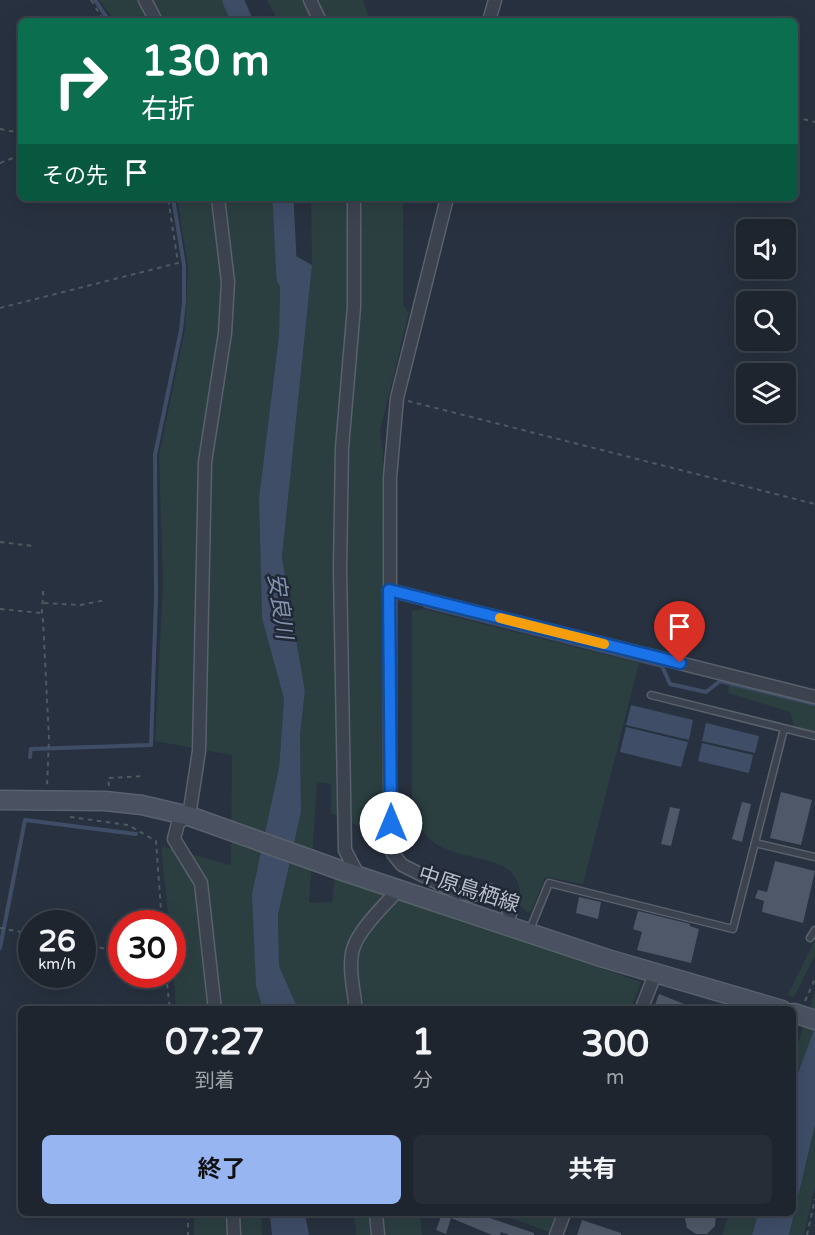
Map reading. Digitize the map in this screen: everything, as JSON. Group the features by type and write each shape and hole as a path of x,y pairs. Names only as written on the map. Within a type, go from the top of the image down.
{"main road":[{"name":"中原鳥栖線","path":"0,800 105,801 142,805 195,819 359,877 604,958 771,1006"}],"street":[{"path":"145,0 154,18"},
{"path":"310,0 319,18"},
{"path":"490,18 495,0"},
{"path":"215,1006 201,883 174,839 178,823 195,819 199,751 205,462 225,333 228,282 218,201"},
{"path":"354,201 352,235 354,307 342,448 340,568 345,850 359,877"},
{"path":"446,201 397,398 390,478 390,839 393,854 402,865 458,893 473,894 489,890 507,903 510,914 506,925"},
{"path":"389,590 815,697"},
{"path":"356,1006 353,949 362,932 398,890"},
{"path":"643,1006 656,972"},
{"path":"233,1216 234,1235"},
{"path":"376,1216 378,1235"},
{"path":"556,1235 563,1216"}],"lane":[{"path":"651,695 815,736"},
{"path":"529,932 549,883 734,929 784,729"},
{"path":"755,843 815,857"},
{"path":"810,938 815,930"}],"path":[{"path":"91,0 102,18"},
{"path":"798,118 815,122"},
{"path":"0,129 18,132"},
{"path":"0,164 18,156"},
{"path":"0,308 177,263 168,201"},
{"path":"397,398 815,504"},
{"path":"0,542 33,546"},
{"path":"43,591 44,603 41,613 44,620 50,738 47,790"},
{"path":"44,603 80,605 106,600"},
{"path":"0,609 41,613"},
{"path":"109,786 108,778 144,776"},
{"path":"67,816 128,825 156,841 161,910"},
{"path":"0,928 18,932"},
{"path":"798,1014 815,979"},
{"path":"167,988 170,1006"},
{"path":"807,1235 815,1199"},
{"path":"188,1216 189,1235"}],"green space":[{"path":"99,0 227,0 233,18 113,18"},
{"path":"267,0 363,0 369,18 276,18"},
{"path":"177,201 277,201 281,248 279,335 259,498 262,617 284,699 256,986 262,1006 176,1006 174,988 186,988 186,910 168,910 161,846 231,865 232,755 155,741 163,585 159,456 185,329 188,266"},
{"path":"311,201 403,201 403,305 409,312 380,431 383,453 382,837 331,813 331,784 317,782 309,903 332,902 335,878 641,982 632,1006 296,1006 279,966 278,915 301,812 300,734 305,691 282,557 312,265"},
{"path":"423,609 639,663 583,884 545,877 532,910 528,913 520,906 520,889 512,873 500,865 449,850 433,842 420,827 412,804 412,611"},
{"path":"729,685 815,706 815,732 795,728 790,712 728,693"},
{"path":"815,940 815,955 794,997 788,995"},
{"path":"815,991 815,1027 796,1079 796,1046"},
{"path":"815,1125 815,1187 804,1235 789,1235 793,1216 796,1216 796,1205"},
{"path":"194,1216 261,1216 262,1235 194,1235"},
{"path":"354,1216 420,1216 422,1235 356,1235"},
{"path":"505,1216 555,1216 549,1232"},
{"path":"728,1216 757,1216 752,1235 722,1235"}],"water":[{"path":"281,248 312,265 282,557 305,691 300,734 301,812 278,915 279,966 297,1006 262,1006 256,986 252,894 279,768 284,699 262,618 259,498 279,335"},
{"path":"631,705 693,720 689,740 626,725"},
{"path":"706,723 759,736 755,753 702,741"},
{"path":"626,727 688,742 681,767 620,752"},
{"path":"702,743 753,755 749,773 698,761"},
{"path":"815,1027 815,1125 796,1206 796,1079"},
{"path":"270,1216 305,1216 309,1235 272,1235"},
{"path":"757,1216 794,1216 789,1235 752,1235"}],"building":[{"path":"781,792 812,800 801,845 770,838"},
{"path":"742,802 751,804 742,842 732,839"},
{"path":"670,807 680,809 671,846 661,844"},
{"path":"775,861 815,871 803,923 762,912 764,901 755,898 758,890 767,892"},
{"path":"579,897 601,902 598,919 576,913"},
{"path":"638,911 690,924 699,929 691,963 637,950 642,932 633,929"},
{"path":"659,994 689,1006 654,1006"},
{"path":"441,1216 484,1216 534,1233 534,1235 509,1235 501,1232 500,1235 492,1235 451,1218 446,1234 436,1230"},
{"path":"686,1216 716,1216 715,1226 707,1234 696,1234 687,1228"},
{"path":"582,1220 621,1233 621,1235 577,1235"}],"waterway":[{"path":"95,0 107,18"},
{"name":"安良川","path":"233,0 241,18"},
{"path":"30,757 31,749 151,745 156,598 155,455 181,330 184,302 184,265 173,201"},
{"name":"安良川","path":"283,201 287,278"},
{"path":"425,606 662,666 670,684 706,692 720,681 815,704"},
{"path":"0,948 25,820 136,834"}],"slow traffic":[{"path":"500,618 604,644"}],"route":[{"path":"391,823 389,590 680,663"}]}
